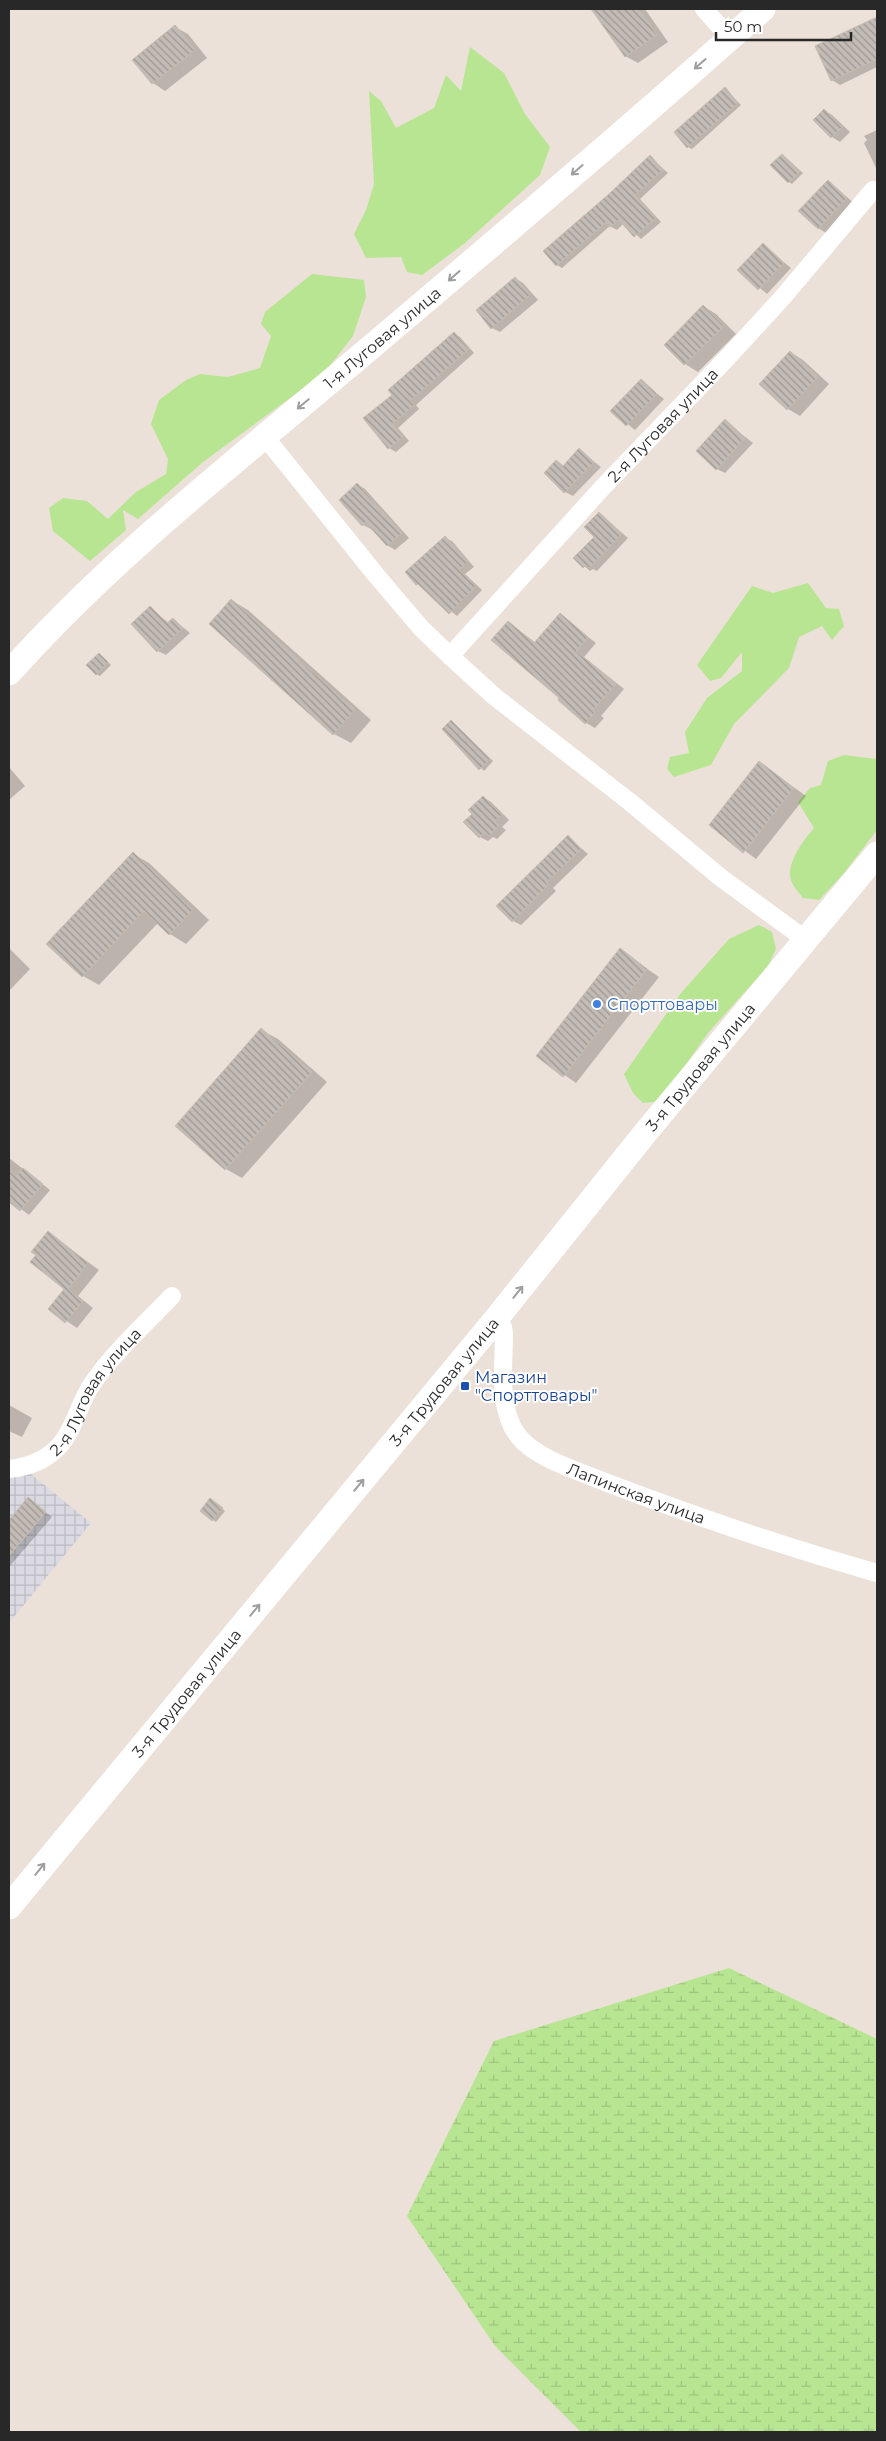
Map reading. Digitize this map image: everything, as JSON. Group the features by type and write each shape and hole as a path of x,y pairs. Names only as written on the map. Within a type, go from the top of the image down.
{"street":[{"path":"704,9 730,38"},
{"name":"1-я Луговая улица","path":"9,672 78,600 144,539 763,9"},
{"name":"2-я Луговая улица","path":"450,656 603,487 728,358 784,296 872,190"},
{"path":"265,437 376,575 421,628 450,656 495,697 630,802 720,877 806,940"},
{"name":"3-я Трудовая улица","path":"9,1907 496,1320 646,1132 877,854"},
{"name":"2-я Луговая улица","path":"9,1469 34,1464 47,1457 60,1445 81,1400 92,1383 172,1296"},
{"name":"Лапинская улица","path":"496,1320 503,1327 504,1334 506,1410 518,1435 534,1450 573,1469 666,1505 877,1573"}],"shaded area":[{"path":"31,1474 91,1523 9,1623 9,1480 14,1475"}],"green space":[{"path":"470,47 504,73 525,114 550,147 540,175 465,243 422,275 407,272 401,257 366,258 354,234 366,210 374,184 369,91 381,101 396,128 434,108 446,75 461,91"},
{"path":"312,274 364,280 366,297 353,336 325,372 203,462 138,519 123,510 126,530 90,561 53,531 49,508 63,498 87,501 108,519 136,492 166,474 168,459 151,424 159,400 186,380 200,374 228,377 260,368 271,336 261,324 265,312"},
{"path":"808,583 826,608 839,609 844,626 832,640 822,626 799,637 789,668 734,724 711,765 674,777 667,769 670,757 689,753 685,732 707,698 742,671 742,652 721,678 710,681 697,665 752,586 773,593"},
{"path":"844,755 877,759 877,830 844,873 819,900 803,898 791,881 790,874 792,862 798,849 814,828 798,802 810,788 821,785 828,761"},
{"path":"759,925 772,932 776,949 768,966 708,1033 660,1101 643,1103 633,1093 624,1074 681,993 729,939"},
{"path":"729,1968 877,2039 877,2432 581,2432 495,2346 407,2216 494,2041"}],"building":[{"path":"591,9 639,9 657,35 625,57"},
{"path":"877,17 877,59 831,81 815,46"},
{"path":"175,25 195,50 152,84 132,60"},
{"path":"725,87 738,103 687,148 674,132"},
{"path":"824,109 842,127 831,138 813,120"},
{"path":"782,154 800,171 788,183 770,165"},
{"path":"650,155 663,170 635,195 656,218 634,237 619,220 610,227 606,222 556,266 543,251 609,194"},
{"path":"828,180 847,198 818,229 798,211"},
{"path":"763,243 784,263 758,290 737,270"},
{"path":"515,277 530,295 491,329 476,310"},
{"path":"703,305 724,326 684,365 664,345"},
{"path":"454,332 469,349 410,401 414,405 392,424 403,437 388,449 363,418 392,395 388,390"},
{"path":"790,351 818,377 787,410 759,384"},
{"path":"641,379 657,394 626,426 610,411"},
{"path":"725,419 745,438 716,470 696,451"},
{"path":"579,448 594,462 564,493 544,473 556,460 563,466"},
{"path":"357,483 402,533 387,546 365,522 362,526 339,500"},
{"path":"599,512 622,534 589,568 586,565 583,568 573,558 594,537 584,527"},
{"path":"445,536 468,562 459,570 476,586 449,614 418,584 416,585 405,572"},
{"path":"231,599 355,710 333,735 209,624"},
{"path":"150,606 167,623 173,618 183,628 157,652 131,624"},
{"path":"560,613 588,637 576,651 616,684 593,710 595,712 585,724 558,700 559,698 491,640 508,621 534,643"},
{"path":"99,653 108,662 96,675 86,665"},
{"path":"451,720 490,759 479,770 442,729"},
{"path":"759,761 794,788 743,853 709,825"},
{"path":"483,796 502,815 495,821 499,825 489,836 485,832 479,838 463,822 472,814 468,810"},
{"path":"568,835 581,849 546,883 548,885 512,922 496,906"},
{"path":"133,852 193,910 169,935 144,911 82,977 46,944"},
{"path":"620,948 647,969 563,1077 536,1056"},
{"path":"261,1028 312,1072 225,1170 175,1126"},
{"path":"23,1168 43,1184 20,1211 9,1202 9,1170 16,1176"},
{"path":"48,1231 88,1263 68,1289 83,1301 65,1323 48,1309 64,1289 30,1262 36,1255 31,1252"},
{"path":"28,1497 46,1512 9,1556 9,1520"},
{"path":"210,1498 223,1508 212,1521 200,1511"}],"place":[{"name":"Спорттовары","path":"597,1004"},
{"name":"Магазин \"Спорттовары\"","path":"465,1386"}]}
